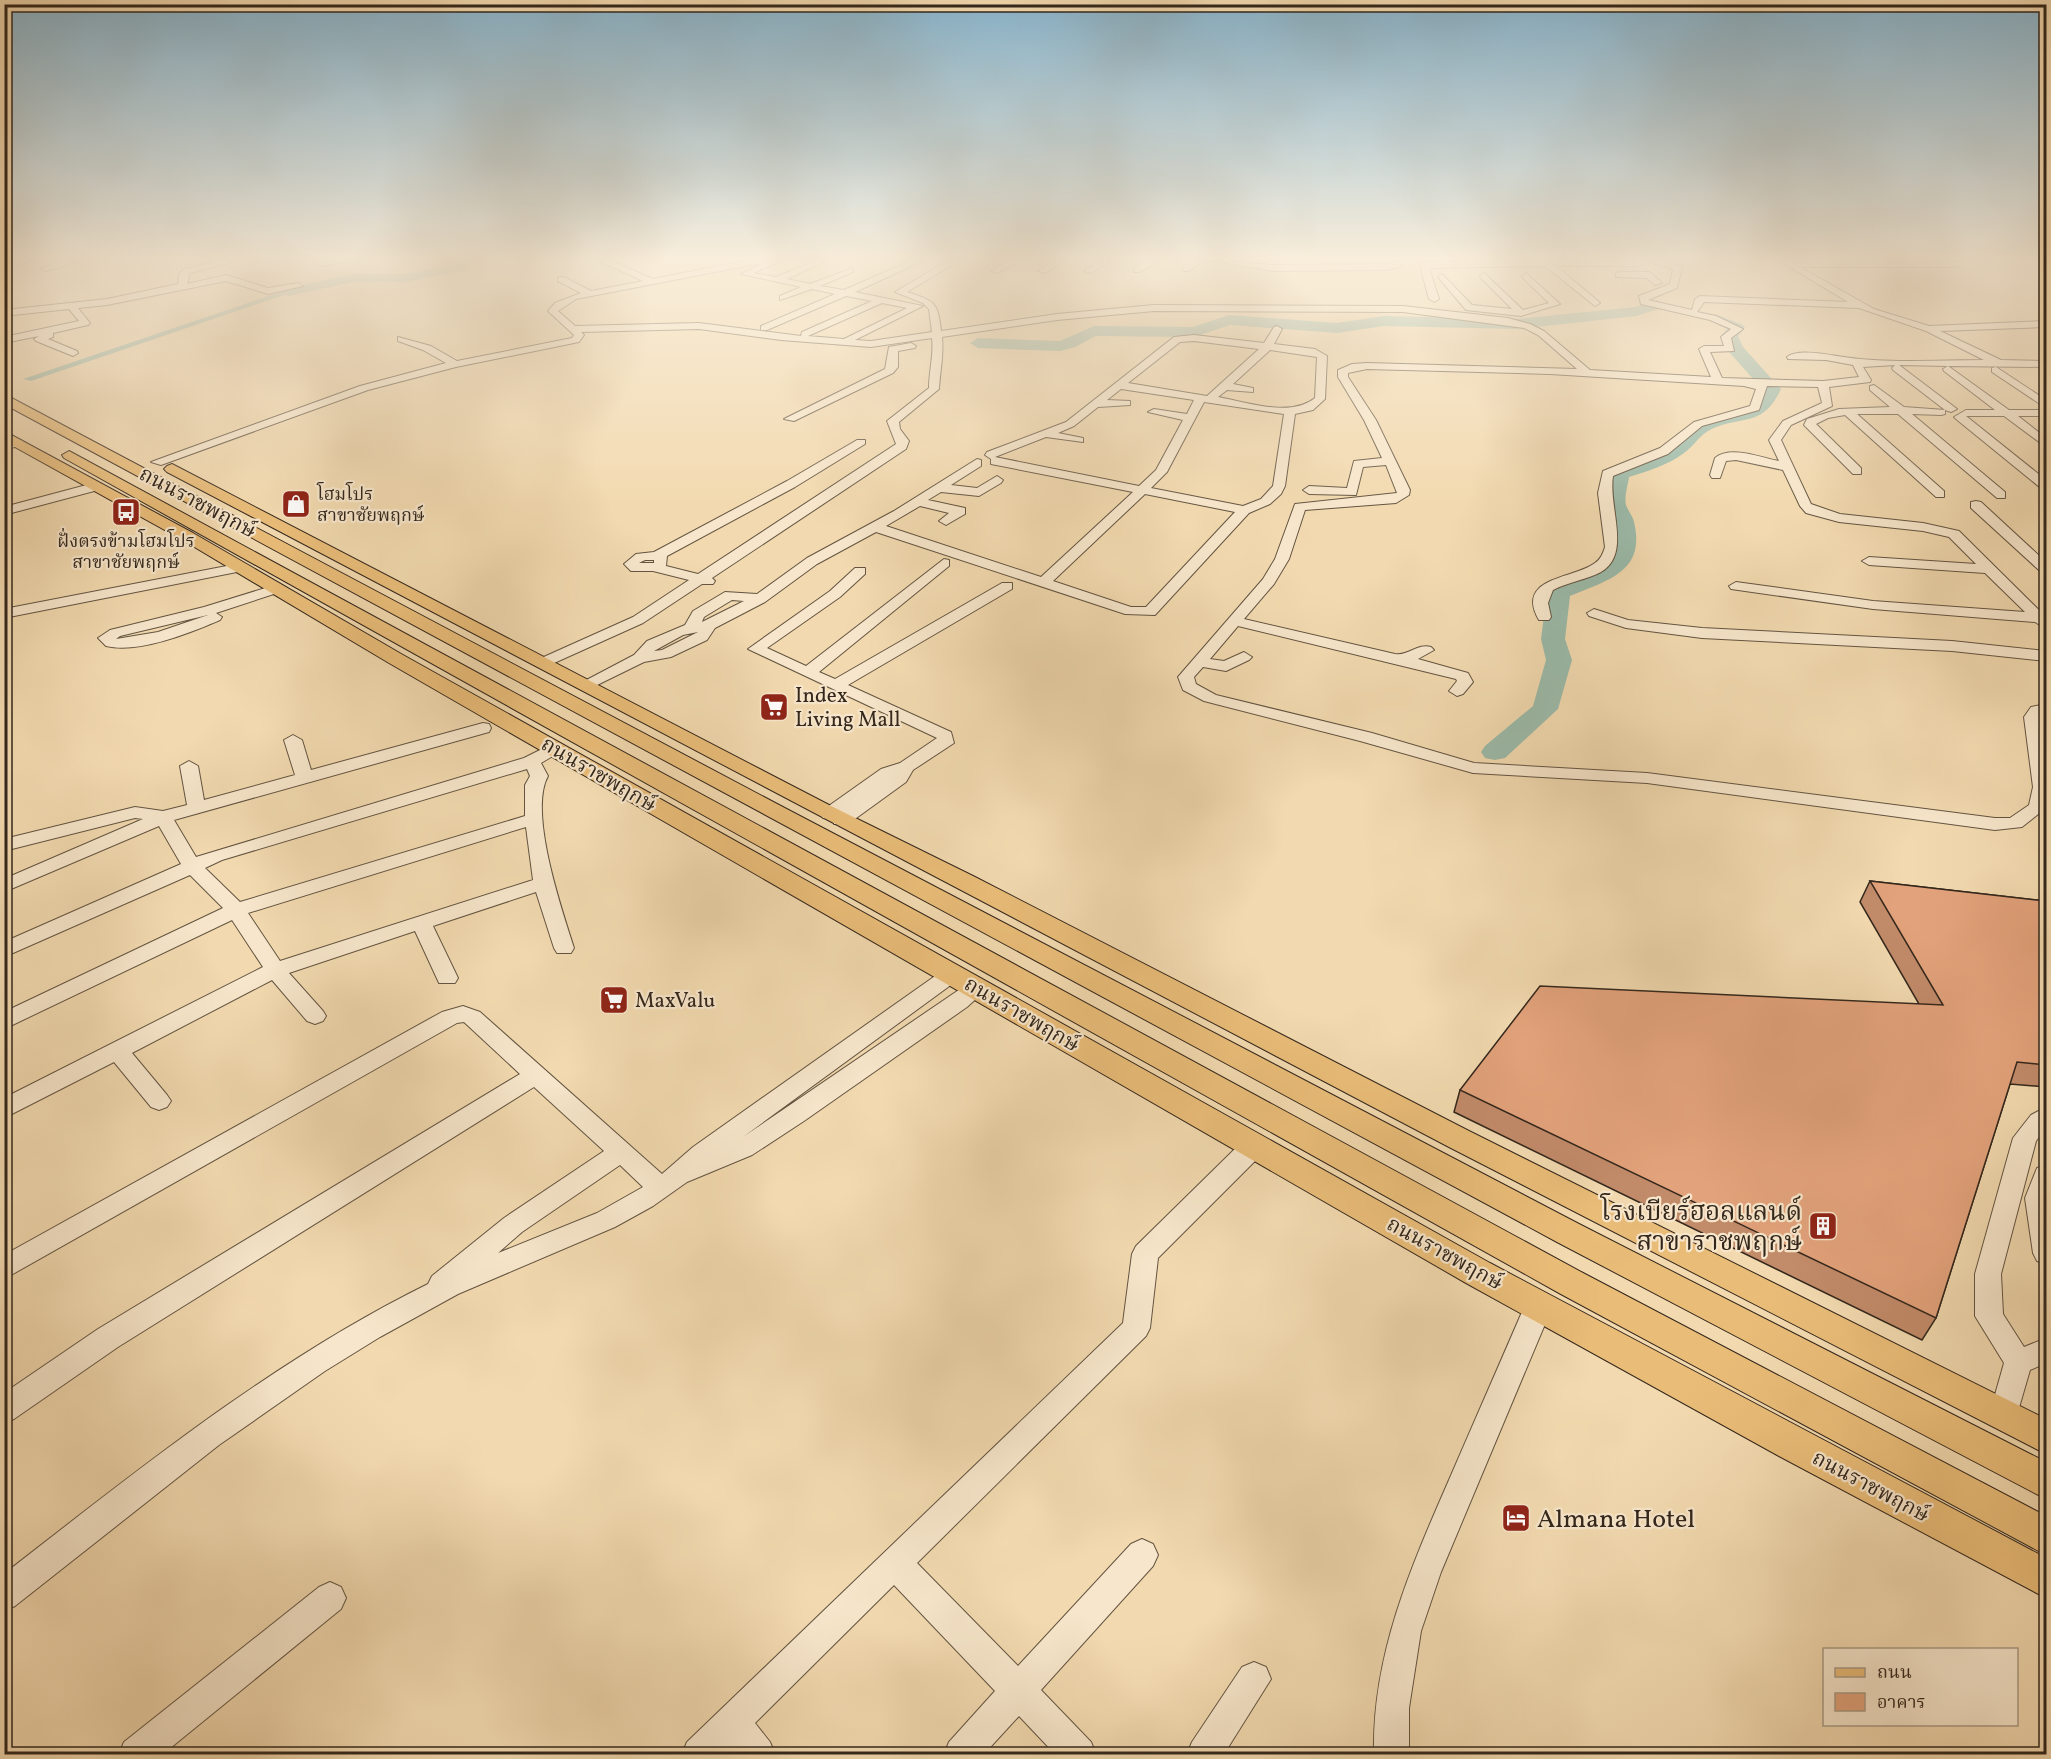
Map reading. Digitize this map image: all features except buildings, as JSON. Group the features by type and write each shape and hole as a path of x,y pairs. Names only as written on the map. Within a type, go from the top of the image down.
{"main road":[{"name":"ถนนราชพฤกษ์","path":"4,383 831,815 1206,1005 1459,1139 2046,1437"},
{"path":"4,391 31,398"},
{"name":"ถนนราชพฤกษ์","path":"4,398 1588,1244 2046,1481"},
{"name":"ถนนราชพฤกษ์","path":"4,420 137,491 1561,1277 2046,1536"},
{"name":"ถนนราชพฤกษ์","path":"9,442 187,536 237,568 556,749 947,978 977,988 1539,1305 1792,1444 2046,1579"},
{"path":"137,491 138,501 176,525 187,536"},
{"path":"831,815 922,878 950,904"}],"street":[{"path":"46,342 73,353"},
{"path":"410,342 426,348 455,364"},
{"path":"157,462 320,402 455,364 569,342"},
{"path":"843,342 896,342"},
{"path":"790,419 889,371 892,367 895,347 920,342"},
{"path":"548,666 643,621 845,487 912,448 914,441 904,435 902,424 915,411 916,405 934,389 936,342"},
{"path":"640,658 652,644 692,627 710,625 760,599 812,561 876,527 977,463 1070,424 1173,342"},
{"path":"1117,385 1290,412 1309,408 1320,399 1322,356 1315,352 1229,342"},
{"path":"1043,584 1161,472 1191,418 1206,399 1225,386 1270,342"},
{"path":"1551,342 1587,373"},
{"path":"1719,382 1710,367 1704,349 1730,349 1728,342"},
{"path":"1954,342 1999,368 2046,405"},
{"path":"1167,346 1191,350"},
{"path":"1792,357 1833,357 1860,363 1999,368 2046,364"},
{"path":"1860,363 1857,366 1866,380 1823,384 1719,382 1587,373 1386,366 1347,368 1342,372 1342,377 1370,420 1404,490 1403,495 1395,499 1300,507 1282,559 1269,581 1186,677 1189,687 1199,694 1247,709 1366,737 1479,769 1647,778 1995,824 2015,823 2038,807 2042,787 2032,717 2037,711 2046,709"},
{"path":"1897,368 1946,410"},
{"path":"1999,368 2046,376"},
{"path":"1948,369 2046,443"},
{"path":"1544,617 1539,605 1540,597 1547,588 1599,567 1612,547 1604,493 1606,474 1664,451 1698,424 1755,408 1762,387 1749,383"},
{"path":"1823,384 1828,404 1794,419 1776,436 1775,445 1806,506 1811,510 1839,518 1948,532 1965,542 2043,622"},
{"path":"1225,386 1249,390"},
{"path":"1874,388 2001,495"},
{"path":"1094,404 1126,403"},
{"path":"1857,471 1810,423 1827,415 1849,412 1946,410 1963,415 2006,412 2046,413"},
{"path":"1154,412 1191,418"},
{"path":"876,527 1130,611 1150,612 1244,510 1276,495 1280,486 1290,412"},
{"path":"1849,412 1940,494"},
{"path":"1963,415 2046,486"},
{"path":"1047,434 1079,440"},
{"path":"708,578 657,562 861,442"},
{"path":"1716,475 1721,458 1730,456 1788,467"},
{"path":"993,458 1140,491 1244,510"},
{"path":"1309,490 1352,492 1358,464 1388,461"},
{"path":"940,488 979,492 997,480"},
{"path":"4,511 94,487"},
{"path":"918,502 960,511 946,521"},
{"path":"1976,504 2046,568"},
{"path":"1869,561 1992,569"},
{"path":"809,672 883,615 944,563"},
{"path":"4,612 237,568"},
{"path":"831,815 887,773 906,767 945,743 945,736 837,684 756,649 835,594 860,571"},
{"path":"837,684 1007,586"},
{"path":"1736,586 1885,606 2043,622"},
{"path":"212,613 188,628 123,643 107,642 106,638 115,633 212,613 280,592"},
{"path":"692,627 698,614 730,595 760,599"},
{"path":"1594,613 1626,624 1702,633 1952,646 2046,656"},
{"path":"1234,621 1462,676 1465,682 1456,691"},
{"path":"585,685 640,658 666,654 702,637 710,625"},
{"path":"1403,660 1426,650"},
{"path":"1198,662 1226,666 1244,657"},
{"path":"4,886 163,817 196,806 483,728"},
{"path":"293,740 304,777"},
{"path":"4,950 191,865 245,847 531,764 556,749"},
{"path":"531,764 527,772 534,785 534,819 543,883 564,948"},
{"path":"189,766 196,806"},
{"path":"4,845 135,812 163,817 191,865 236,910 275,970 315,1017"},
{"path":"4,1021 236,910 534,819"},
{"path":"4,1109 275,970 543,883"},
{"path":"421,922 447,978"},
{"path":"672,1181 702,1154 947,978"},
{"path":"4,1594 245,1410 358,1335 428,1296 606,1220 672,1181 717,1164 743,1150 977,988"},
{"path":"4,1268 450,1017 463,1014 472,1017 621,1152 672,1181"},
{"path":"845,1050 866,1067"},
{"path":"118,1051 159,1101"},
{"path":"4,1410 108,1338 536,1075"},
{"path":"2004,1416 2018,1362 1989,1316 1988,1274 2025,1138 2046,1116"},
{"path":"699,1755 1136,1328 1145,1254 1254,1146"},
{"path":"428,1296 513,1225 621,1152"},
{"path":"2046,1175 2037,1198 2046,1253"},
{"path":"1391,1755 1392,1708 1405,1631 1425,1572 1539,1305"},
{"path":"2018,1362 2046,1350"},
{"path":"961,1755 1142,1555"},
{"path":"895,1563 1079,1755"},
{"path":"136,1755 330,1598"},
{"path":"1203,1755 1254,1679"},
{"path":"732,1722 758,1755"}],"waterway":[{"path":"28,379 139,342"},
{"path":"978,343 1049,347 1072,342"},
{"path":"1495,752 1545,709 1559,660 1553,639 1559,592 1607,572 1620,561 1627,544 1623,519 1615,503 1619,474 1669,455 1699,428 1721,420 1751,414 1766,401 1772,389 1735,349 1733,342"}],"place":[{"name":"โฮมโปร สาขาชัยพฤกษ์","path":"296,504"},
{"name":"ฝั่งตรงข้ามโฮมโปร สาขาชัยพฤกษ์","path":"126,512"},
{"name":"Index Living Mall","path":"774,707"},
{"name":"MaxValu","path":"614,1000"},
{"name":"โรงเบียร์ฮอลแลนด์ สาขาราชพฤกษ์","path":"1823,1226"},
{"name":"Almana Hotel","path":"1516,1518"}]}
